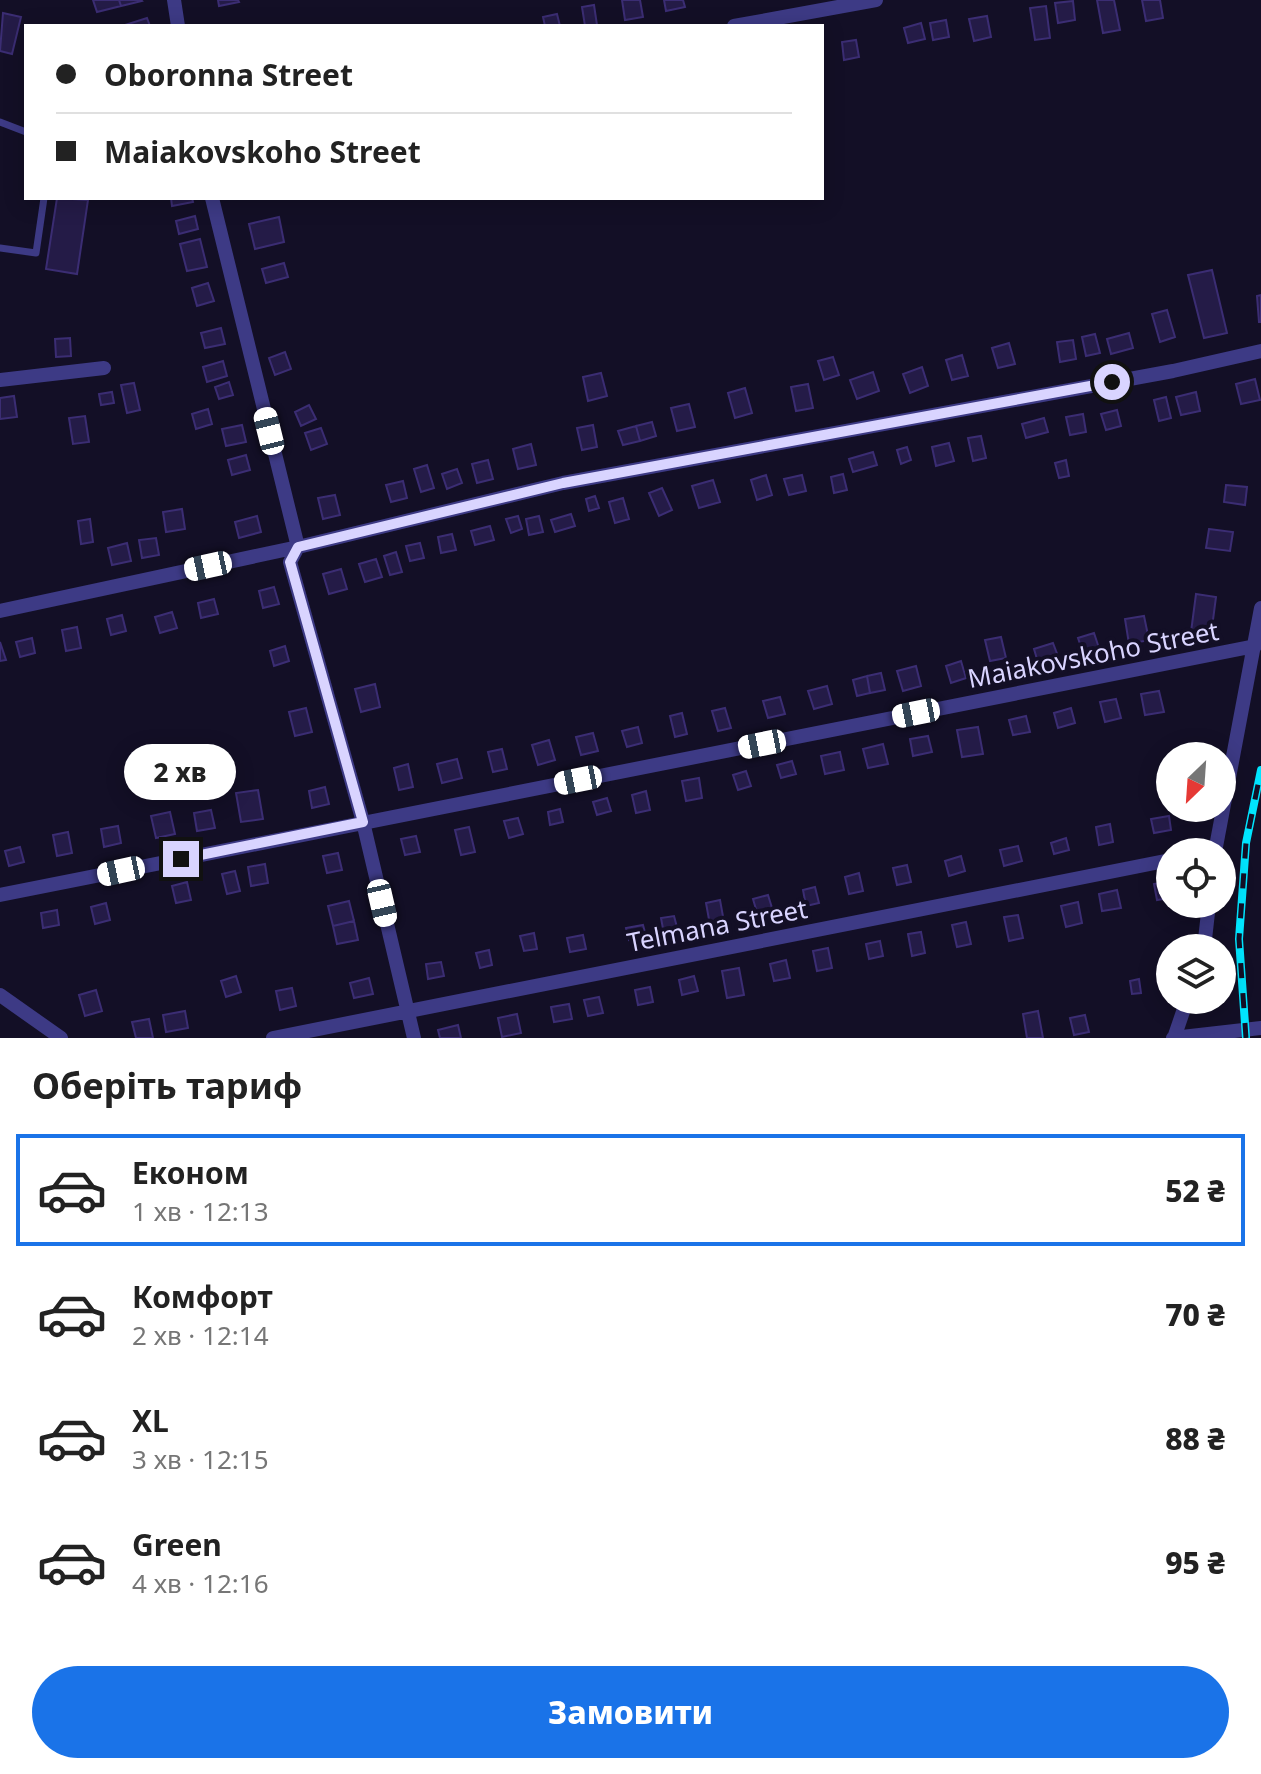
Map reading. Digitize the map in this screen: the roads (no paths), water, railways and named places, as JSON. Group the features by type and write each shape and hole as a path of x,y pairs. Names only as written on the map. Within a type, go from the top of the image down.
{"street":[{"path":"174,0 178,24"},
{"path":"745,24 876,0"},
{"path":"212,200 298,547 290,562 363,822 414,1038"},
{"path":"0,611 298,547 563,483 1173,371 1261,351"},
{"path":"0,380 104,368"},
{"path":"1217,838 1261,608"},
{"name":"Maiakovskoho Street","path":"0,895 1255,646"},
{"name":"Telmana Street","path":"273,1038 1156,863"},
{"path":"0,995 61,1038"},
{"path":"1182,1014 1174,1038 1261,1028"}],"lane":[{"path":"0,122 24,131"},
{"path":"0,248 36,253 44,200"}],"railway":[{"path":"1246,1038 1239,939 1246,843 1261,770"}]}
